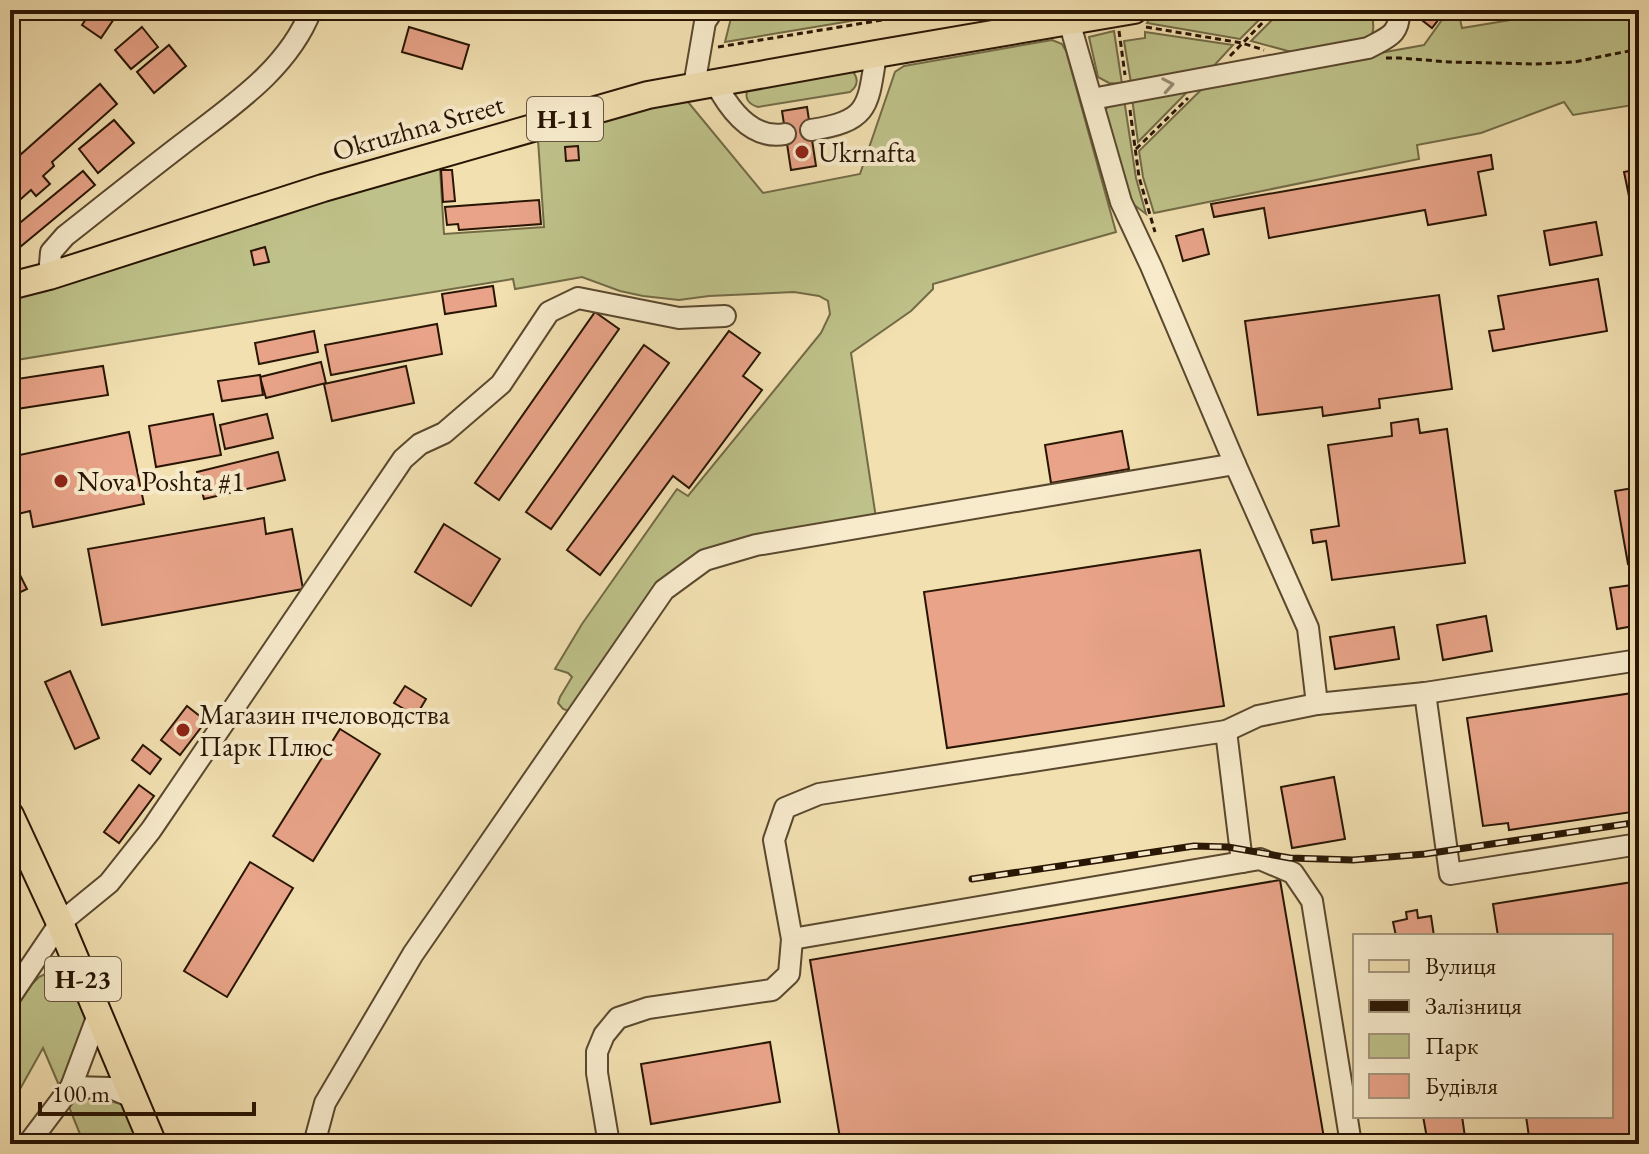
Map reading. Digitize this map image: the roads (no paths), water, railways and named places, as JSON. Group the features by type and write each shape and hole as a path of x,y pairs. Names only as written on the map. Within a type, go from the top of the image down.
{"main road":[{"name":"Okruzhna Street","path":"10,286 323,188 648,95 1069,21 1127,20"},
{"name":"Н-23","path":"10,815 60,923 153,1144"}],"street":[{"path":"49,276 51,252 65,236 240,100 275,69 307,22 311,10"},
{"path":"713,10 705,22 700,50 705,84 723,97 752,128 763,134 785,134"},
{"path":"1092,99 1368,48 1397,29 1399,10"},
{"path":"1069,21 1121,202 1308,628 1317,704"},
{"path":"811,130 833,127 860,112 868,102 876,54"},
{"path":"10,997 60,923 109,883 151,830 403,459 420,444 444,433 501,384 549,312 578,298 679,318 725,316"},
{"path":"314,1144 325,1103 413,954 664,590 705,560 756,545 1235,464"},
{"path":"609,1144 597,1073 597,1052 604,1035 618,1018 648,1008 772,990 789,974 792,939 774,840 785,808 819,794 1226,731 1258,716 1317,704 1425,693 1639,660"},
{"path":"1425,693 1450,874 1639,844"},
{"path":"1226,731 1242,862"},
{"path":"792,939 1260,859 1293,873 1312,901 1351,1144"},
{"path":"28,1144 71,1087 98,1015"},
{"path":"71,1087 111,1088 132,1097"}],"railway":[{"path":"972,879 1194,846 1228,847 1290,858 1353,860 1425,854 1639,822"}],"place":[{"name":"Ukrnafta","path":"802,152"},
{"name":"Nova Poshta #1","path":"61,481"},
{"name":"Магазин пчеловодства Парк Плюс","path":"183,730"}]}
